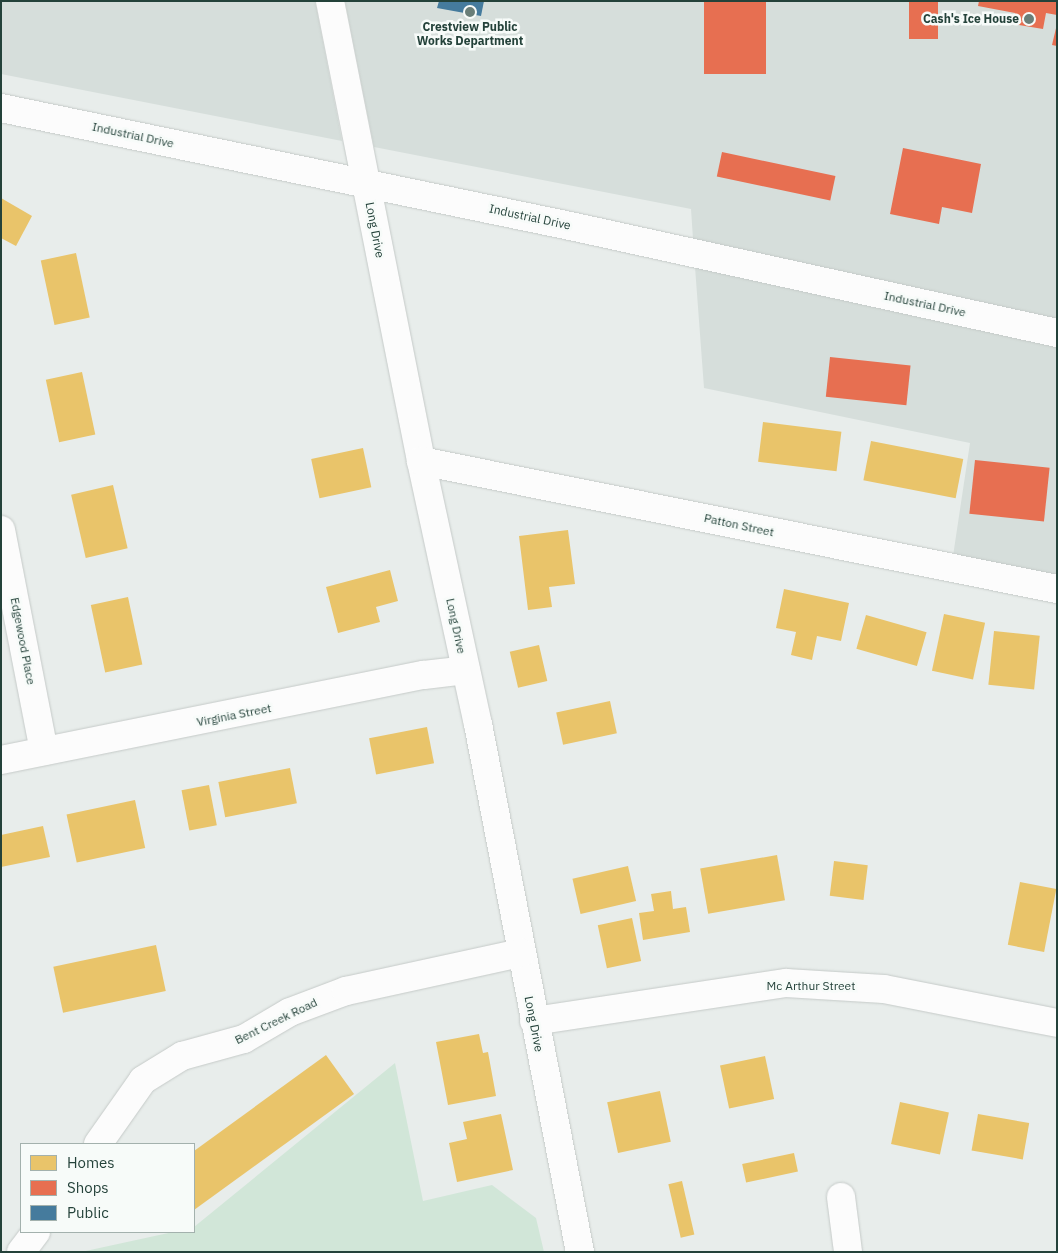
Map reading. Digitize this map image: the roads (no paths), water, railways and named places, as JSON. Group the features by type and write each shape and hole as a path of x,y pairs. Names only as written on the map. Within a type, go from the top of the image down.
{"street":[{"name":"Long Drive","path":"330,1 421,461 466,670 580,1252"},
{"name":"Industrial Drive","path":"1,108 365,183 1057,333"},
{"name":"Patton Street","path":"421,461 1057,589"},
{"name":"Edgewood Place","path":"1,530 44,751"},
{"name":"Virginia Street","path":"1,760 424,676 466,670"},
{"name":"Bent Creek Road","path":"99,1143 143,1080 182,1056 244,1039 290,1012 346,991 521,953"},
{"name":"Mc Arthur Street","path":"534,1021 786,983 884,988 1057,1023"},
{"path":"841,1197 848,1252"},
{"path":"21,1252 35,1233"}],"place":[{"name":"Crestview Public Works Department","path":"470,12"},
{"name":"Cash's Ice House","path":"1029,19"}]}
